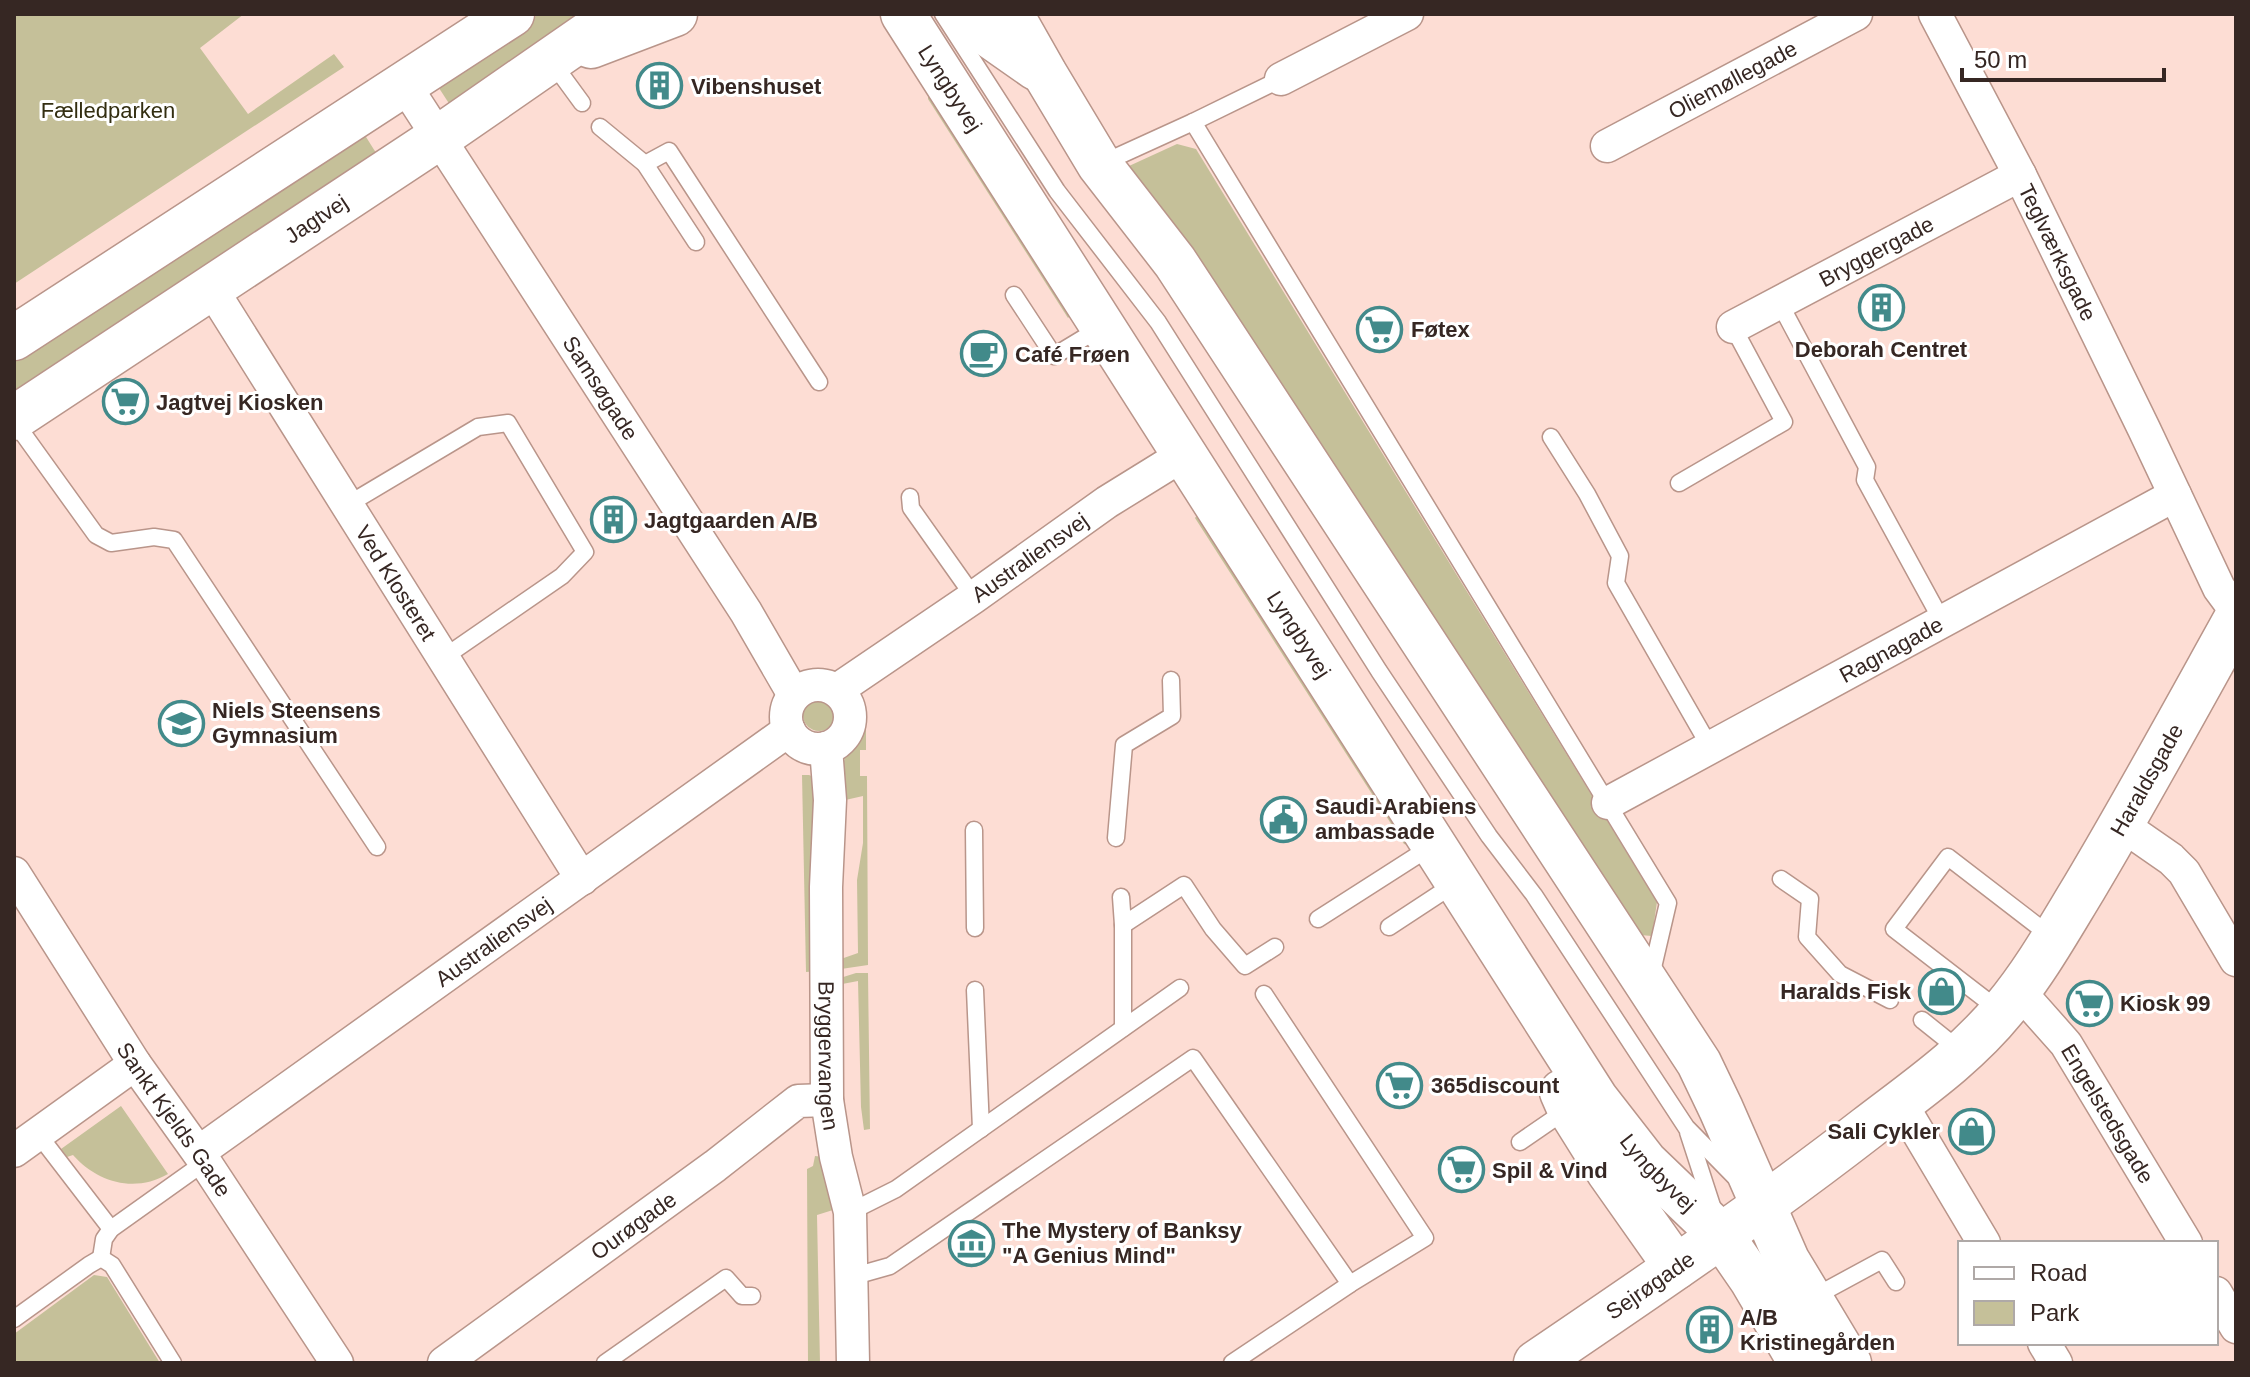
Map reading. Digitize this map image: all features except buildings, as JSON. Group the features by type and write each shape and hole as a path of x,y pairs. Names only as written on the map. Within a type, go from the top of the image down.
{"street":[{"path":"14,338 512,14"},
{"name":"Jagtvej","path":"14,420 438,138 617,14"},
{"path":"551,61 675,14"},
{"name":"Lyngbyvej","path":"903,14 1102,327 1170,464 1433,845 1596,1099 1645,1162 1721,1235 1752,1280 1801,1363"},
{"path":"972,14 986,33 1045,74"},
{"name":"Lyngbyvej","path":"1011,14 1099,164 1175,262 1699,1063 1787,1260 1849,1363"},
{"path":"1281,79 1407,14"},
{"name":"Oliemøllegade","path":"1607,146 1856,14"},
{"name":"Teglværksgade","path":"1935,14 2020,175 2175,495"},
{"name":"Samsøgade","path":"404,84 746,612 794,695"},
{"name":"Bryggergade","path":"1733,327 2020,175"},
{"name":"Ved Klosteret","path":"211,288 582,879"},
{"name":"Australiensvej","path":"837,690 1107,502 1170,464"},
{"path":"2175,495 2219,588 2236,611"},
{"name":"Ragnagade","path":"1608,803 2175,495"},
{"name":"Haraldsgade","path":"1763,1206 1963,1053 2011,1002 2122,825 2236,619"},
{"path":"815,685 837,690 851,712 850,725 844,737 826,748 810,748 800,743 789,730 786,714 794,695 815,685"},
{"name":"Australiensvej","path":"202,1157 789,730"},
{"name":"Bryggervangen","path":"826,748 830,800 826,887 827,1100 836,1157 850,1212 853,1363"},
{"path":"2122,825 2171,859 2184,872 2236,960"},
{"name":"Sankt Kjelds Gade","path":"14,873 135,1064 202,1157 337,1363"},
{"name":"Engelstedsgade","path":"2011,1002 2066,1044 2185,1241"},
{"path":"1548,1024 1563,1097 1617,1185 1676,1267"},
{"path":"26,1142 135,1064"},
{"name":"Ourøgade","path":"444,1363 715,1166 798,1101 827,1100"},
{"path":"1900,1102 1983,1241"},
{"name":"Sejrøgade","path":"1536,1363 1763,1206"},
{"path":"2218,1296 2236,1327"},
{"path":"2045,1345 2056,1363"}],"lane":[{"name":"Lyngbyvej","path":"943,14 1057,191 1158,322 1379,671 1489,836 1534,895 1686,1127 1763,1206"},
{"path":"551,61 582,103"},
{"path":"1099,164 1281,79"},
{"path":"1193,122 1668,903 1648,985"},
{"path":"600,127 645,164 696,242"},
{"path":"645,164 669,151 819,382"},
{"path":"1014,295 1054,356 1102,327"},
{"path":"1779,302 1867,467 1865,480 1942,621"},
{"path":"1679,483 1784,422 1733,327"},
{"path":"14,420 96,535 111,543 154,537 174,540 377,847"},
{"path":"347,505 478,427 508,423 585,552 562,576 443,658"},
{"path":"1551,437 1587,494 1620,556 1616,583 1710,747"},
{"path":"910,497 911,508 974,597"},
{"path":"1116,838 1124,745 1172,716 1171,680"},
{"path":"974,830 975,928"},
{"path":"1318,919 1433,845"},
{"path":"2011,1002 1894,929 1948,857 2053,938"},
{"path":"1781,879 1810,899 1807,937 1840,974 1890,1000"},
{"path":"1389,927 1457,882"},
{"path":"1123,925 1184,885 1213,929 1245,966 1275,947"},
{"path":"1121,897 1123,1028"},
{"path":"850,1212 896,1189 1180,988"},
{"path":"975,990 981,1129"},
{"path":"1232,1363 1425,1238 1264,994"},
{"path":"1922,1020 1963,1053"},
{"path":"851,1277 890,1266 1193,1058 1350,1284"},
{"path":"1520,1142 1569,1108"},
{"name":"Lyngbyvej","path":"1686,1127 1721,1235"},
{"path":"26,1142 111,1229"},
{"path":"101,1258 104,1239 111,1229 202,1157"},
{"path":"14,1319 101,1258"},
{"path":"101,1258 112,1265 173,1363"},
{"path":"1810,1299 1882,1260 1896,1282"},
{"path":"605,1363 726,1278 742,1296 752,1296"}],"green space":[{"name":"Fælledparken","path":"14,14 244,14 200,48 248,114 334,54 344,67 14,284"},
{"path":"539,14 593,14 452,108 435,82"},
{"path":"928,95 932,95 1071,315 1068,318 928,99"},
{"path":"361,129 378,156 14,393 14,355"},
{"path":"1177,144 1196,149 1657,902 1652,936 1640,935 1129,166"},
{"path":"1198,514 1408,845 1404,844 1195,518"},
{"path":"819,699 830,704 835,715 830,726 819,731 808,726 803,715 808,704"},
{"path":"866,727 866,750 860,750 860,776 867,776 868,965 841,969 838,960 858,953 857,880 863,843 863,796 841,801 841,779 847,752"},
{"path":"802,775 814,777 820,971 806,972"},
{"path":"868,973 870,1129 864,1130 858,981 837,985 837,979"},
{"path":"121,1106 168,1174 143,1183 118,1182 94,1172 73,1155 67,1157 61,1149"},
{"path":"815,1156 824,1157 837,1202 833,1210 817,1215 820,1363 808,1363 807,1169 813,1166"},
{"path":"94,1275 107,1277 160,1363 14,1363 14,1334"}],"place":[{"name":"Vibenshuset","path":"660,86"},
{"name":"Deborah Centret","path":"1881,308"},
{"name":"Føtex","path":"1380,329"},
{"name":"Café Frøen","path":"984,354"},
{"name":"Jagtvej Kiosken","path":"125,402"},
{"name":"Jagtgaarden A/B","path":"613,520"},
{"name":"Niels Steensens Gymnasium","path":"181,723"},
{"name":"Saudi-Arabiens ambassade","path":"1284,819"},
{"name":"Haralds Fisk","path":"1942,991"},
{"name":"Kiosk 99","path":"2089,1003"},
{"name":"365discount","path":"1400,1085"},
{"name":"Sali Cykler","path":"1971,1131"},
{"name":"Spil & Vind","path":"1461,1170"},
{"name":"The Mystery of Banksy \"A Genius Mind\"","path":"971,1243"},
{"name":"A/B Kristinegården","path":"1709,1330"}]}
